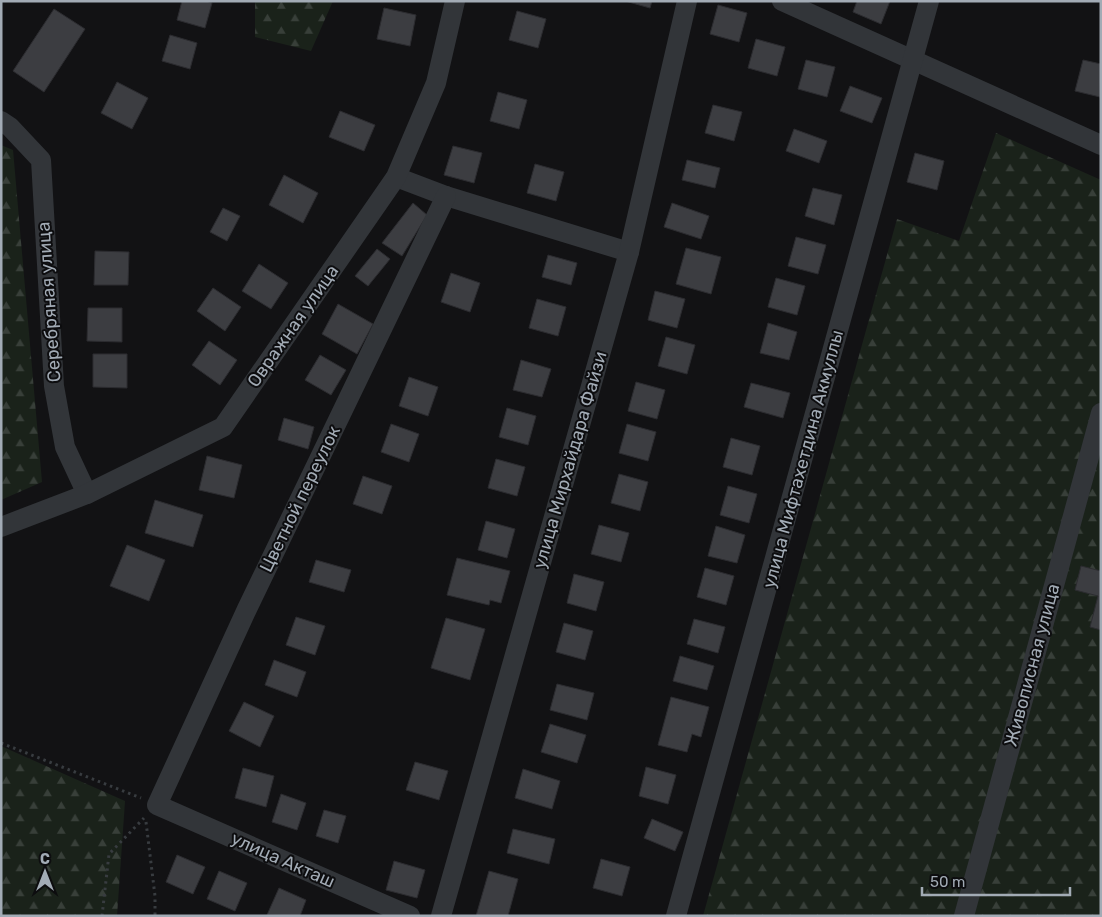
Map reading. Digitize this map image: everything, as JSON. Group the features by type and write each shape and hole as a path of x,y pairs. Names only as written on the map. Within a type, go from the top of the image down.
{"street":[{"name":"Овражная улица","path":"1,527 87,494 223,427 396,177 436,83 455,1"},
{"name":"улица Мирхайдара Файзи","path":"441,916 629,252 687,1"},
{"path":"782,1 1101,145"},
{"name":"улица Мифтахетдина Акмуллы","path":"676,916 929,1"},
{"name":"Серебряная улица","path":"1,121 10,127 41,160 54,386 65,447 87,494"},
{"path":"396,177 446,196 629,252"},
{"name":"Цветной переулок","path":"157,805 246,609 446,196"},
{"name":"Живописная улица","path":"964,916 1101,413"},
{"name":"улица Акташ","path":"157,805 410,916"}],"path":[{"path":"1,743 157,805"},
{"path":"102,916 109,854 146,816 155,896 155,916"}],"green space":[{"path":"255,1 333,1 311,51 255,37"},
{"path":"996,133 1101,180 1101,916 703,916 897,219 959,241"},
{"path":"1,145 13,150 42,482 1,500"},
{"path":"1,746 125,801 117,916 1,916"}],"building":[{"path":"182,1 206,1 212,3 205,28 177,20"},
{"path":"625,1 652,1 650,8"},
{"path":"857,1 890,1 881,24 853,12"},
{"path":"718,5 747,13 739,42 710,34"},
{"path":"384,8 416,15 410,46 377,39"},
{"path":"54,9 85,29 44,92 13,71"},
{"path":"517,11 546,19 538,48 509,40"},
{"path":"170,35 197,43 190,69 162,61"},
{"path":"756,39 785,47 777,76 748,68"},
{"path":"806,60 835,67 827,97 798,89"},
{"path":"1083,60 1101,64 1100,97 1075,91"},
{"path":"117,82 148,98 132,129 101,113"},
{"path":"850,86 882,98 872,123 840,111"},
{"path":"498,92 527,100 519,129 490,121"},
{"path":"713,105 742,112 734,141 705,133"},
{"path":"340,111 375,125 364,151 329,137"},
{"path":"794,129 827,141 819,163 786,151"},
{"path":"453,146 482,153 474,183 444,175"},
{"path":"915,153 944,161 937,190 907,182"},
{"path":"687,160 720,168 715,188 682,180"},
{"path":"535,164 564,172 556,201 527,193"},
{"path":"284,175 318,193 303,223 269,205"},
{"path":"813,188 842,195 834,225 805,216"},
{"path":"413,203 427,215 402,256 382,243"},
{"path":"672,203 709,216 701,239 664,227"},
{"path":"223,208 240,216 227,241 210,232"},
{"path":"796,237 826,245 818,274 788,266"},
{"path":"686,248 721,257 711,294 676,284"},
{"path":"377,249 390,259 368,286 355,276"},
{"path":"95,251 129,252 128,285 94,285"},
{"path":"548,255 577,263 571,285 542,277"},
{"path":"259,264 288,283 271,309 242,291"},
{"path":"451,273 480,283 470,312 441,302"},
{"path":"776,278 805,286 797,315 768,307"},
{"path":"213,288 241,307 225,331 197,311"},
{"path":"655,291 685,299 677,328 648,320"},
{"path":"537,299 566,307 558,336 529,328"},
{"path":"338,304 373,324 357,354 322,334"},
{"path":"88,308 122,308 122,342 87,341"},
{"path":"768,323 797,332 789,360 760,353"},
{"path":"666,337 695,345 687,374 658,366"},
{"path":"209,341 237,360 220,385 192,365"},
{"path":"93,354 127,354 127,388 93,387"},
{"path":"320,355 346,370 331,395 305,380"},
{"path":"521,360 551,369 542,397 513,390"},
{"path":"409,377 438,387 428,416 399,406"},
{"path":"636,382 665,390 657,419 628,411"},
{"path":"751,383 790,393 783,418 744,407"},
{"path":"507,408 536,416 528,445 499,437"},
{"path":"284,418 314,427 308,449 278,440"},
{"path":"391,424 419,434 409,462 381,452"},
{"path":"627,424 656,432 648,461 619,453"},
{"path":"731,438 760,446 752,475 723,467"},
{"path":"207,456 242,465 234,498 199,490"},
{"path":"496,459 525,467 517,496 488,488"},
{"path":"619,474 648,482 640,511 611,503"},
{"path":"363,476 392,486 382,514 353,504"},
{"path":"728,486 757,494 749,523 720,515"},
{"path":"155,500 203,515 193,547 145,533"},
{"path":"486,521 515,529 507,558 478,550"},
{"path":"599,525 629,533 621,562 591,554"},
{"path":"716,526 745,535 737,563 708,556"},
{"path":"127,545 165,560 149,601 110,586"},
{"path":"457,558 510,571 501,603 490,600 489,605 447,595"},
{"path":"316,560 351,570 344,592 309,582"},
{"path":"1081,566 1101,571 1101,630 1090,627 1098,596 1075,590"},
{"path":"705,568 734,576 726,605 697,597"},
{"path":"574,574 604,582 596,611 567,603"},
{"path":"296,617 325,626 315,655 286,645"},
{"path":"446,618 485,629 470,680 431,668"},
{"path":"694,619 725,627 718,653 687,644"},
{"path":"564,623 593,631 585,660 556,652"},
{"path":"680,656 714,666 707,690 673,681"},
{"path":"274,660 306,672 297,697 265,685"},
{"path":"557,684 594,693 587,720 550,710"},
{"path":"671,697 709,707 701,737 692,734 687,752 658,745"},
{"path":"244,702 274,716 260,747 229,731"},
{"path":"550,724 586,735 577,763 541,752"},
{"path":"415,762 448,771 439,800 406,790"},
{"path":"646,767 676,775 668,804 639,796"},
{"path":"243,768 274,776 266,807 235,798"},
{"path":"523,769 560,781 552,809 515,798"},
{"path":"281,794 306,803 297,830 272,822"},
{"path":"324,810 346,816 338,843 316,836"},
{"path":"652,819 683,832 675,851 644,838"},
{"path":"513,829 555,839 549,864 507,853"},
{"path":"177,855 205,867 193,894 166,882"},
{"path":"601,859 630,867 622,896 593,888"},
{"path":"394,861 425,870 417,898 386,890"},
{"path":"219,871 247,883 235,911 207,899"},
{"path":"489,871 518,879 508,916 476,916"},
{"path":"279,888 306,900 300,916 267,915"}]}
